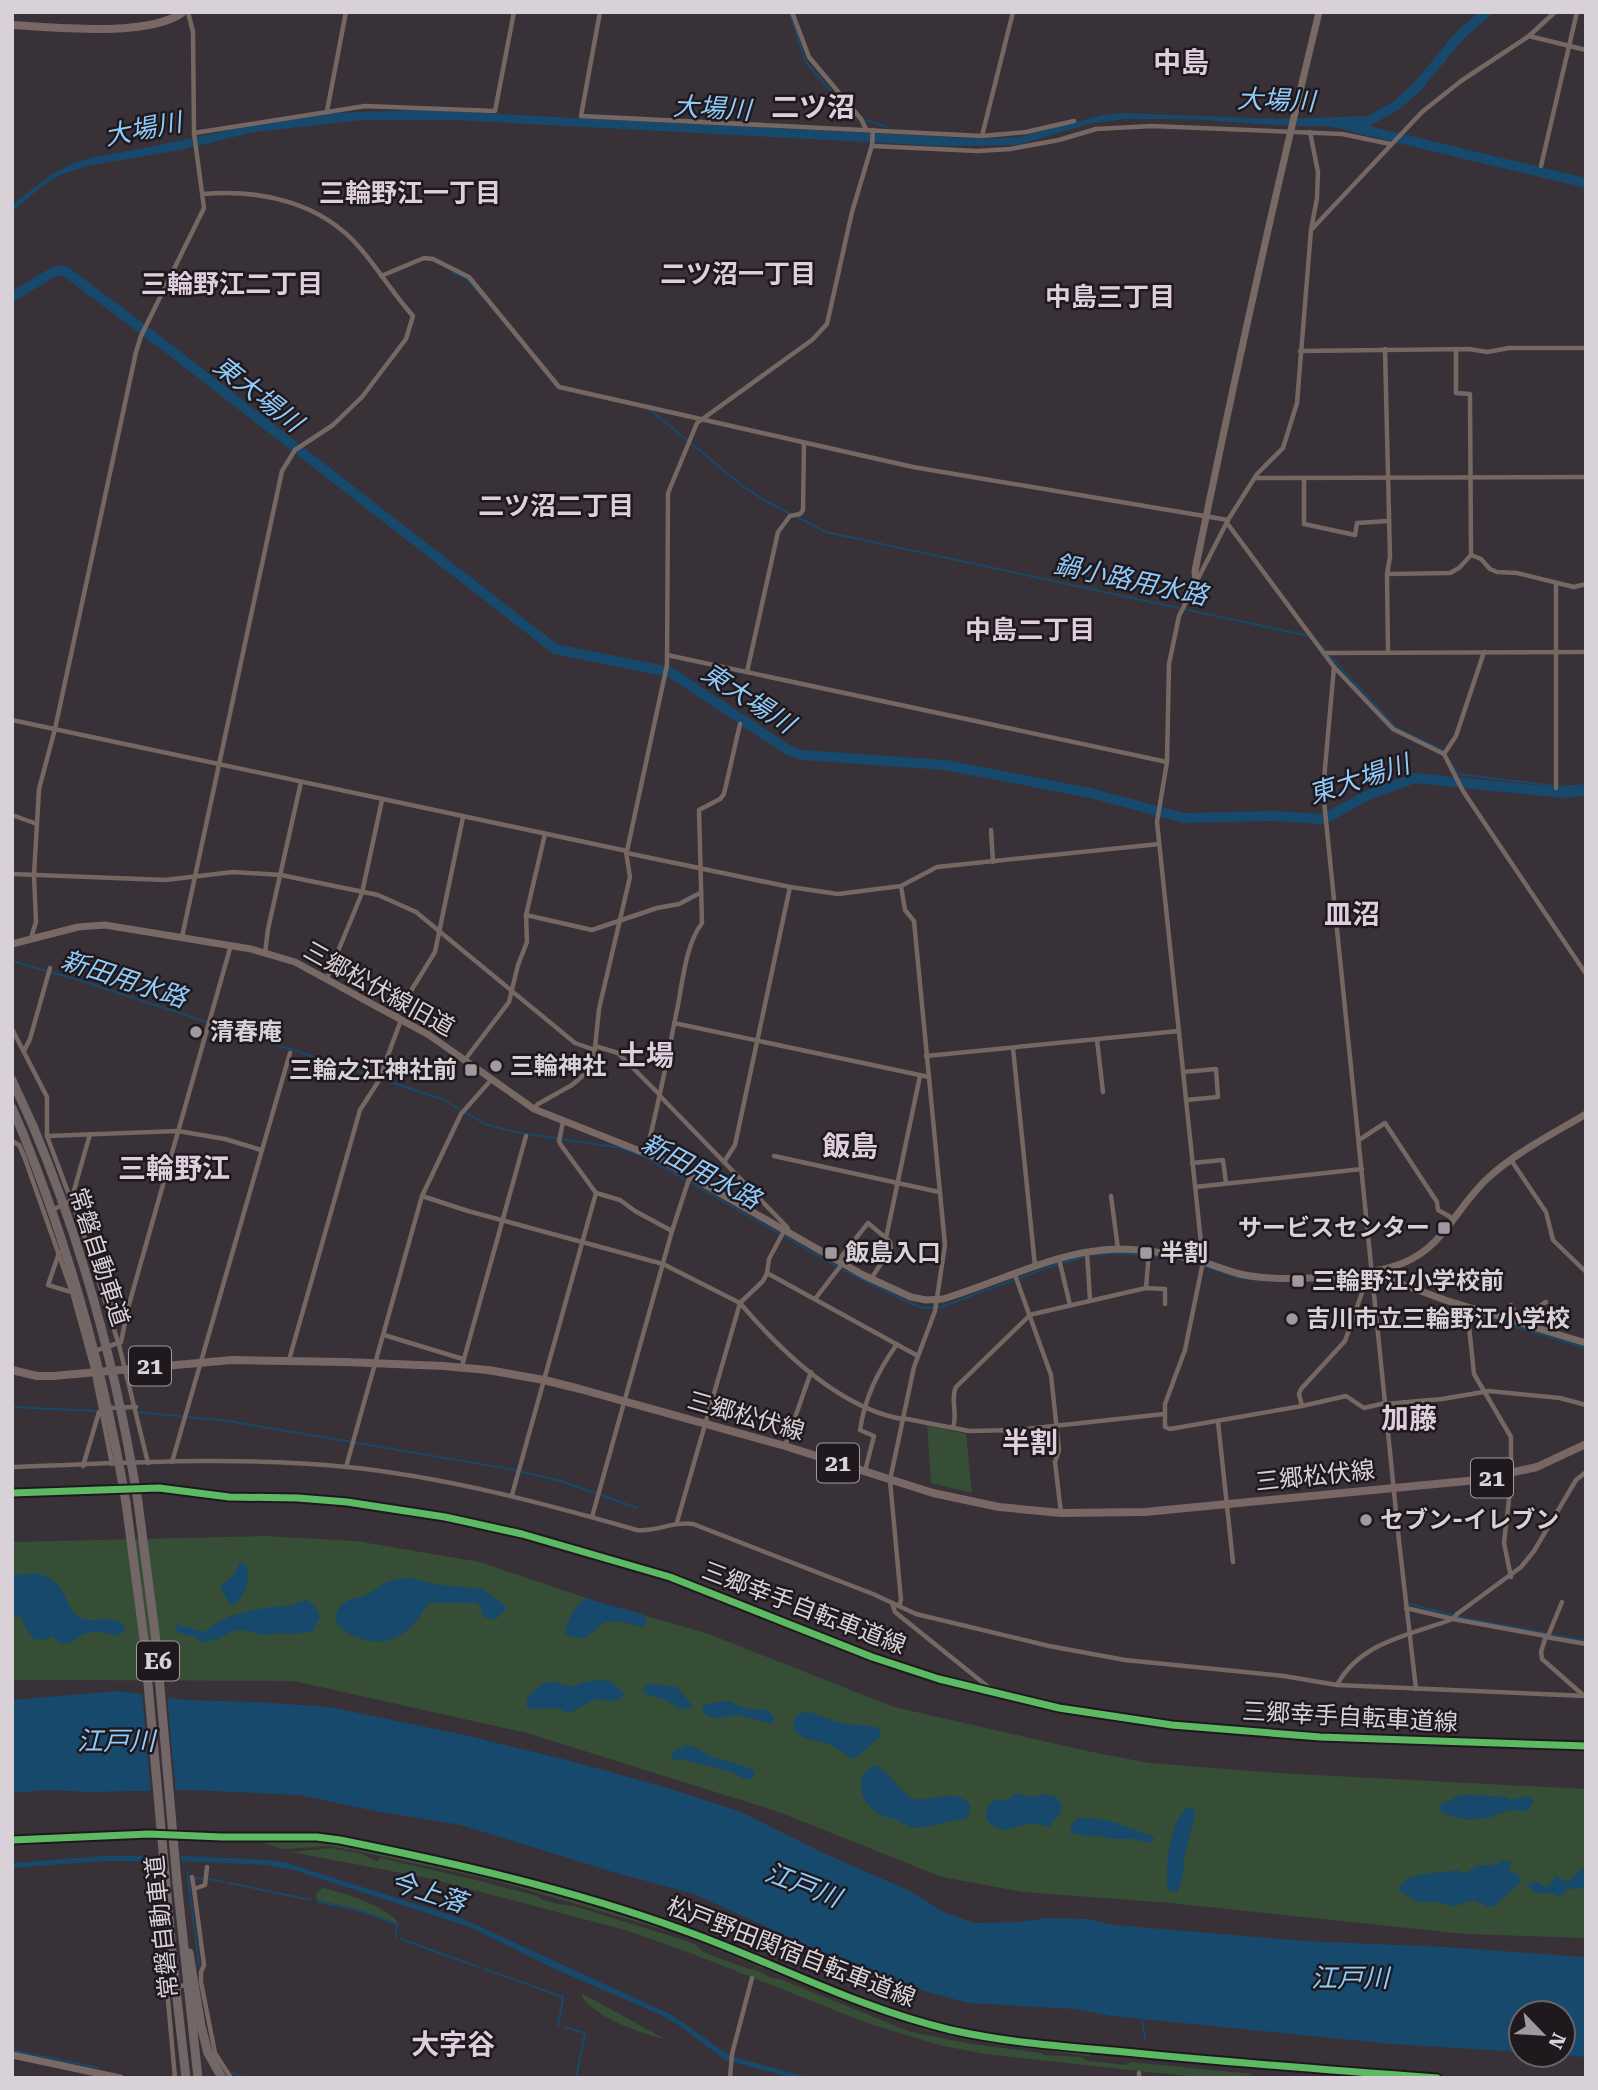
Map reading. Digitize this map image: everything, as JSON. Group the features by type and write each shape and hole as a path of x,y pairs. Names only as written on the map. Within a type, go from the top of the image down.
{"highway":[{"name":"常磐自動車道","path":"12,1080 52,1174 87,1274 131,1458 156,1641 177,1882 198,2078"},
{"name":"常磐自動車道","path":"12,1108 23,1130 75,1277 109,1405 119,1458 144,1639 186,2078"},
{"path":"177,1882 204,2040 211,2061 224,2075"},
{"path":"173,1963 177,2078"}],"main road":[{"path":"12,25 52,28 139,27 168,20 183,12"},
{"name":"三郷松伏線","path":"12,1370 37,1376 94,1373 202,1361 463,1363 544,1380 785,1446 890,1480 976,1503 1061,1513 1114,1514 1393,1488 1510,1474 1554,1460 1586,1444"}],"street":[{"path":"31,940 36,922 34,875 39,789 55,729 136,352 142,333 204,208 194,135 193,32 188,12"},
{"path":"327,111 346,12"},
{"path":"194,135 365,106 495,111 514,12"},
{"path":"600,12 581,116 982,136 1026,132 1074,121"},
{"path":"792,12 809,57 861,119 866,129"},
{"path":"982,136 1013,12"},
{"path":"1196,580 1195,572 1206,516 1293,116 1319,12"},
{"path":"1311,230 1422,111 1461,81 1529,36 1555,12"},
{"path":"1541,166 1577,12"},
{"path":"1529,36 1586,50"},
{"path":"872,145 967,150 1010,149 1059,140 1096,129 1121,126 1342,134 1390,144"},
{"path":"534,1109 538,1104 572,1086 593,1067 599,1009 630,877 626,852 666,670 668,493 693,428 701,419 812,340 827,324 852,212 872,145 873,131"},
{"path":"1310,132 1318,172 1317,198 1311,230 1297,403 1283,448 1255,478 1196,580 1179,616 1169,664 1167,762 1158,817 1159,844 1201,1265 1185,1350 1165,1404 1165,1427 1170,1429 1218,1422 1346,1396 1364,1408 1485,1391 1560,1398 1586,1405"},
{"path":"182,937 282,471 295,450 333,425 355,405 409,334 413,316 346,234 300,204 245,192 203,194"},
{"path":"381,276 424,258 433,259 469,278 559,387 913,467 1206,516 1228,522 1334,667 1393,729 1444,754 1460,784 1586,974"},
{"path":"1300,351 1456,349 1487,352 1509,348 1586,348"},
{"path":"1385,349 1390,557 1387,574 1388,653"},
{"path":"1387,574 1450,573 1471,555 1470,394 1456,393 1456,349"},
{"path":"747,671 778,532 790,516 803,510 804,443"},
{"path":"1255,478 1586,477"},
{"path":"1304,478 1304,524 1355,534 1357,523 1388,521"},
{"path":"1471,555 1481,559 1497,572 1517,573 1574,587 1586,584"},
{"path":"1556,583 1556,788"},
{"path":"1444,754 1457,736 1485,652"},
{"path":"1324,653 1586,652"},
{"path":"667,655 1167,762"},
{"path":"1334,667 1323,782 1325,814 1416,1689"},
{"path":"12,720 790,887 838,894 901,886 937,867 1159,844"},
{"path":"646,1153 695,932 702,923 699,810 724,794 740,724"},
{"path":"265,953 301,782"},
{"path":"327,978 362,893 382,800"},
{"path":"12,815 37,824"},
{"path":"289,1360 360,1110 379,1079 398,1017 411,987 435,952 463,817"},
{"path":"991,830 993,862"},
{"path":"464,1061 509,1002 513,991 518,965 527,942 526,915 545,834"},
{"path":"12,874 165,880 233,872 281,875 378,895 416,912 575,1043 618,1052 787,1227 769,1259 767,1273 760,1285 740,1303 677,1522"},
{"path":"899,1606 901,1600 890,1480 918,1356 935,1311 945,1245 914,921 905,910 901,886"},
{"path":"724,1162 735,1146 790,887"},
{"path":"526,915 592,930 657,908 679,904 701,892"},
{"name":"三郷松伏線旧道","path":"12,944 90,925 231,945 295,962 435,1039 534,1109 646,1153 840,1266 911,1297 937,1302 1060,1262 1118,1249 1263,1278 1372,1273"},
{"path":"119,1345 231,945"},
{"path":"24,1051 30,1039 49,971"},
{"path":"674,1023 929,1077"},
{"path":"12,1029 47,1097 48,1138 119,1345 148,1463"},
{"path":"926,1056 1179,1031"},
{"path":"1097,1040 1102,1092"},
{"path":"1013,1048 1039,1269"},
{"path":"172,1462 290,1053"},
{"path":"1183,1072 1216,1069 1218,1097 1186,1100"},
{"path":"886,1238 920,1076"},
{"path":"346,1467 422,1196 463,1111 491,1080"},
{"path":"1372,1273 1417,1257 1434,1245 1482,1183 1511,1160 1586,1114"},
{"path":"563,1122 560,1138 596,1193 620,1200 672,1231"},
{"path":"1359,1140 1385,1123 1437,1202 1438,1210 1455,1220"},
{"path":"22,1150 48,1138 178,1131 225,1139 261,1150"},
{"path":"46,1213 71,1200 90,1134"},
{"path":"384,1335 463,1363 526,1136"},
{"path":"12,1141 22,1150 73,1295 94,1373 112,1464"},
{"path":"774,1156 939,1192"},
{"path":"1192,1163 1223,1160 1226,1183"},
{"path":"1511,1160 1546,1212 1553,1240 1586,1272"},
{"path":"1195,1187 1362,1169"},
{"path":"592,1517 688,1179"},
{"path":"512,1495 596,1193"},
{"path":"422,1196 663,1264 740,1303 763,1331 811,1372 863,1408 969,1432 1017,1430 1164,1414"},
{"path":"1111,1196 1118,1249"},
{"path":"814,1299 868,1223 890,1242 891,1248 871,1279"},
{"path":"59,1253 48,1285 73,1295 102,1290"},
{"path":"1087,1255 1090,1300"},
{"path":"1146,1288 1149,1255"},
{"path":"1060,1262 1070,1305"},
{"path":"767,1273 918,1356"},
{"path":"1372,1273 1466,1307 1520,1321 1586,1343"},
{"path":"1016,1278 1051,1375 1059,1450 1055,1462 1061,1513"},
{"path":"953,1427 956,1420 953,1392 956,1387 1029,1316 1146,1288 1164,1289 1166,1304"},
{"path":"1302,1406 1299,1394 1301,1389 1345,1341 1363,1290 1373,1288"},
{"path":"1520,1321 1546,1302"},
{"path":"106,1305 110,1303 128,1308"},
{"path":"1511,1305 1520,1321"},
{"path":"1466,1307 1472,1367 1511,1437 1504,1543 1511,1577"},
{"path":"864,1472 874,1436 860,1430 863,1408 880,1368 897,1344"},
{"path":"89,1353 119,1345"},
{"path":"785,1446 811,1372"},
{"path":"100,1410 137,1411"},
{"path":"83,1466 100,1410"},
{"path":"1218,1422 1233,1562"},
{"path":"12,1467 260,1461 346,1467 431,1479 512,1495 645,1531 677,1522 693,1524 916,1614 941,1622 1100,1656 1284,1676 1337,1685 1584,1696"},
{"path":"1337,1685 1347,1670 1375,1646 1453,1619 1511,1577 1534,1551 1576,1480 1586,1472"},
{"path":"1562,1602 1541,1652 1542,1659 1584,1696"},
{"path":"892,1603 895,1612 997,1694"},
{"path":"1406,1608 1586,1644"},
{"path":"194,1889 205,1885 207,1867"},
{"path":"192,1877 204,1965 201,1982 211,2040 224,2075 231,2078"},
{"path":"730,2078 732,2054 752,1978"},
{"path":"177,2078 167,1989 201,1982"},
{"path":"12,2055 120,2078"}],"green space":[{"path":"927,1425 966,1434 972,1493 931,1483"},
{"path":"264,1536 356,1541 480,1562 598,1602 706,1633 894,1707 1149,1763 1277,1773 1586,1789 1586,1938 1465,1934 1170,1903 1023,1892 942,1877 776,1811 527,1733 294,1681 12,1680 12,1542"},
{"path":"249,1838 318,1838 351,1844 350,1850 330,1846 282,1849"},
{"path":"352,1844 498,1877 658,1923 747,1955 843,1997 912,2022 961,2033 1084,2049 1091,2056 1119,2060 989,2043 928,2031 858,2007 679,1934 493,1880 351,1850"},
{"path":"331,1848 362,1854 377,1862 380,1858 480,1881 558,1904 574,1906 687,1941 703,1952 780,1979 911,2032 1044,2055 1081,2057 1089,2061 1126,2065 1130,2062 1253,2074 1239,2078 1210,2078 985,2054 939,2045 867,2023 625,1930 428,1878 291,1852"},
{"path":"322,1888 353,1896 376,1906 399,1924 357,1909 316,1900 317,1893"},
{"path":"583,1994 665,2039 632,2029 598,2012 582,1997"}],"water":[{"path":"421,110 983,139 1019,137 1102,115 1122,113 1278,119 1364,116 1365,134 1327,126 1186,119 1125,119 1088,124 1018,145 941,146 453,120 363,120 255,132 180,150 87,166 60,175 12,212 12,205 52,174 94,157 282,119 336,113"},
{"path":"240,1563 246,1565 247,1583 243,1595 231,1606 221,1589"},
{"path":"12,1574 48,1577 60,1588 79,1617 115,1620 125,1627 124,1632 116,1636 90,1632 64,1644 52,1636 45,1640 34,1639 25,1627 22,1617 12,1617"},
{"path":"412,1578 432,1584 483,1589 506,1606 505,1611 495,1620 484,1617 481,1614 483,1610 477,1603 429,1603 409,1629 396,1638 377,1642 357,1637 340,1627 336,1620 343,1604 365,1596 388,1582"},
{"path":"584,1598 643,1614 648,1622 642,1627 618,1621 605,1622 584,1639 565,1634 567,1624"},
{"path":"307,1600 314,1605 320,1617 313,1631 264,1635 242,1630 233,1631 216,1640 201,1642 177,1632 176,1624 204,1632 232,1616 253,1610 289,1606"},
{"path":"604,1680 613,1683 624,1693 621,1699 595,1699 570,1713 557,1708 532,1709 526,1706 532,1693 549,1682 571,1687 583,1682"},
{"path":"647,1685 677,1687 692,1705 690,1708 680,1709 667,1701 643,1693"},
{"name":"江戸川","path":"117,1691 185,1700 330,1707 469,1736 668,1788 741,1812 830,1856 908,1890 944,1912 974,1923 1048,1918 1087,1919 1115,1925 1305,1941 1586,1957 1586,2057 1577,2056 1577,1999 1507,1999 1507,2051 1392,2044 1111,2016 1076,2009 968,2003 881,1979 694,1894 461,1825 299,1795 190,1790 48,1790 12,1793 12,1700"},
{"path":"728,1701 747,1709 768,1710 775,1719 773,1723 769,1723 739,1715 714,1718 704,1714 702,1708 705,1704"},
{"path":"809,1712 840,1723 877,1727 880,1737 857,1757 851,1758 828,1744 798,1734 795,1730 795,1717"},
{"path":"687,1745 707,1755 752,1769 755,1774 752,1779 744,1779 729,1771 679,1759 674,1761 671,1753"},
{"path":"873,1765 885,1771 914,1799 953,1796 966,1801 971,1807 967,1819 914,1828 878,1814 867,1804 861,1791 863,1777"},
{"path":"1016,1794 1033,1797 1046,1794 1057,1798 1062,1806 1059,1815 1049,1827 1034,1823 1003,1830 991,1825 986,1819 989,1804 994,1800 1007,1800"},
{"path":"1468,1795 1505,1797 1512,1800 1528,1796 1534,1801 1528,1811 1510,1810 1488,1818 1467,1820 1442,1813 1439,1805"},
{"path":"1188,1807 1195,1810 1177,1892 1168,1890 1168,1858 1176,1823"},
{"path":"1080,1817 1111,1821 1152,1836 1155,1840 1147,1843 1135,1839 1111,1839 1096,1835 1089,1837 1071,1833 1071,1824"},
{"path":"105,1856 156,1856 156,1861 105,1861 12,1868 12,1863"},
{"path":"181,1856 287,1863 463,1919 672,2015 730,2056 811,2078 793,2078 725,2060 680,2026 659,2014 555,1969 470,1927 293,1870 267,1865 181,1861"},
{"path":"1504,1860 1512,1862 1508,1871 1518,1874 1521,1882 1493,1907 1473,1900 1453,1907 1441,1903 1417,1902 1399,1890 1403,1883 1416,1876 1457,1870 1465,1874 1478,1865 1494,1865"},
{"path":"1581,1869 1586,1870 1586,1888 1567,1889 1560,1897 1551,1893 1536,1893 1528,1887 1530,1883 1537,1882 1546,1887 1553,1882 1555,1875 1568,1882"}],"pier":[{"path":"142,1691 167,1694 176,1794 151,1795"}],"waterway":[{"path":"1354,127 1397,105 1418,86 1460,35 1487,12"},
{"path":"790,13 805,61 856,120"},
{"path":"866,120 887,127"},
{"name":"大場川","path":"1352,127 1586,183"},
{"name":"東大場川","path":"12,297 55,271 65,271 555,649 670,672 788,750 802,755 945,765 1090,793 1184,818 1276,816 1321,819 1368,795 1415,778 1563,793 1586,791"},
{"name":"鍋小路用水路","path":"452,272 467,279 485,300"},
{"name":"鍋小路用水路","path":"650,410 687,440"},
{"name":"鍋小路用水路","path":"692,444 744,487 793,515"},
{"name":"鍋小路用水路","path":"797,517 826,532 1309,636"},
{"name":"鍋小路用水路","path":"1314,638 1327,652"},
{"name":"鍋小路用水路","path":"1330,656 1396,728 1442,750 1458,774 1554,786"},
{"name":"鍋小路用水路","path":"1559,787 1586,785"},
{"name":"新田用水路","path":"12,961 82,981 442,1099 485,1124 515,1132 621,1148 647,1158 847,1272 924,1308 941,1307 1057,1264"},
{"name":"新田用水路","path":"1093,1255 1116,1253 1164,1257"},
{"name":"新田用水路","path":"1063,1263 1084,1257"},
{"name":"新田用水路","path":"1194,1263 1240,1278 1252,1279"},
{"name":"新田用水路","path":"1470,1313 1586,1348"},
{"path":"12,1407 98,1411"},
{"path":"138,1412 228,1421 516,1470"},
{"path":"522,1472 561,1481 637,1508"},
{"path":"1410,1604 1460,1617 1586,1641"},
{"path":"187,1871 199,1963 194,1967"},
{"path":"195,1878 203,1879"},
{"path":"209,1879 224,1882"},
{"path":"229,1883 311,1900"},
{"path":"318,1902 358,1910 397,1924 396,1937"},
{"path":"401,1939 478,1967"},
{"path":"485,1969 563,1997 558,2026"},
{"path":"1142,2019 1145,2039"},
{"path":"564,2027 585,2033 576,2078"},
{"path":"12,2050 99,2068"},
{"path":"228,2078 233,2073 246,2078"}],"cycle path":[{"name":"三郷幸手自転車道線","path":"12,1493 159,1488 229,1497 347,1502 445,1517 522,1534 670,1577 872,1657 939,1679 1059,1708 1172,1725 1320,1737 1586,1746"},
{"name":"松戸野田関宿自転車道線","path":"12,1840 149,1834 317,1837 340,1840 469,1868 596,1901 714,1942 848,1997 916,2021 951,2030 1053,2045 1437,2078"}],"place":[{"name":"清春庵","path":"196,1032"},
{"name":"三輪神社","path":"496,1066"},
{"name":"三輪之江神社前","path":"471,1070"},
{"name":"サービスセンター","path":"1444,1228"},
{"name":"飯島入口","path":"831,1253"},
{"name":"半割","path":"1146,1253"},
{"name":"三輪野江小学校前","path":"1298,1281"},
{"name":"吉川市立三輪野江小学校","path":"1292,1319"},
{"name":"セブン-イレブン","path":"1366,1520"}],"district":[{"name":"中島","path":"1181,62"},
{"name":"二ツ沼","path":"813,107"},
{"name":"三輪野江一丁目","path":"410,193"},
{"name":"二ツ沼一丁目","path":"738,274"},
{"name":"三輪野江二丁目","path":"232,284"},
{"name":"中島三丁目","path":"1110,297"},
{"name":"二ツ沼二丁目","path":"556,506"},
{"name":"中島二丁目","path":"1030,630"},
{"name":"皿沼","path":"1352,914"},
{"name":"土場","path":"646,1055"},
{"name":"飯島","path":"850,1146"},
{"name":"三輪野江","path":"174,1168"},
{"name":"加藤","path":"1409,1418"},
{"name":"半割","path":"1030,1442"},
{"name":"大字谷","path":"453,2044"}],"water label":[{"name":"今上落","path":"428,1892"}]}
